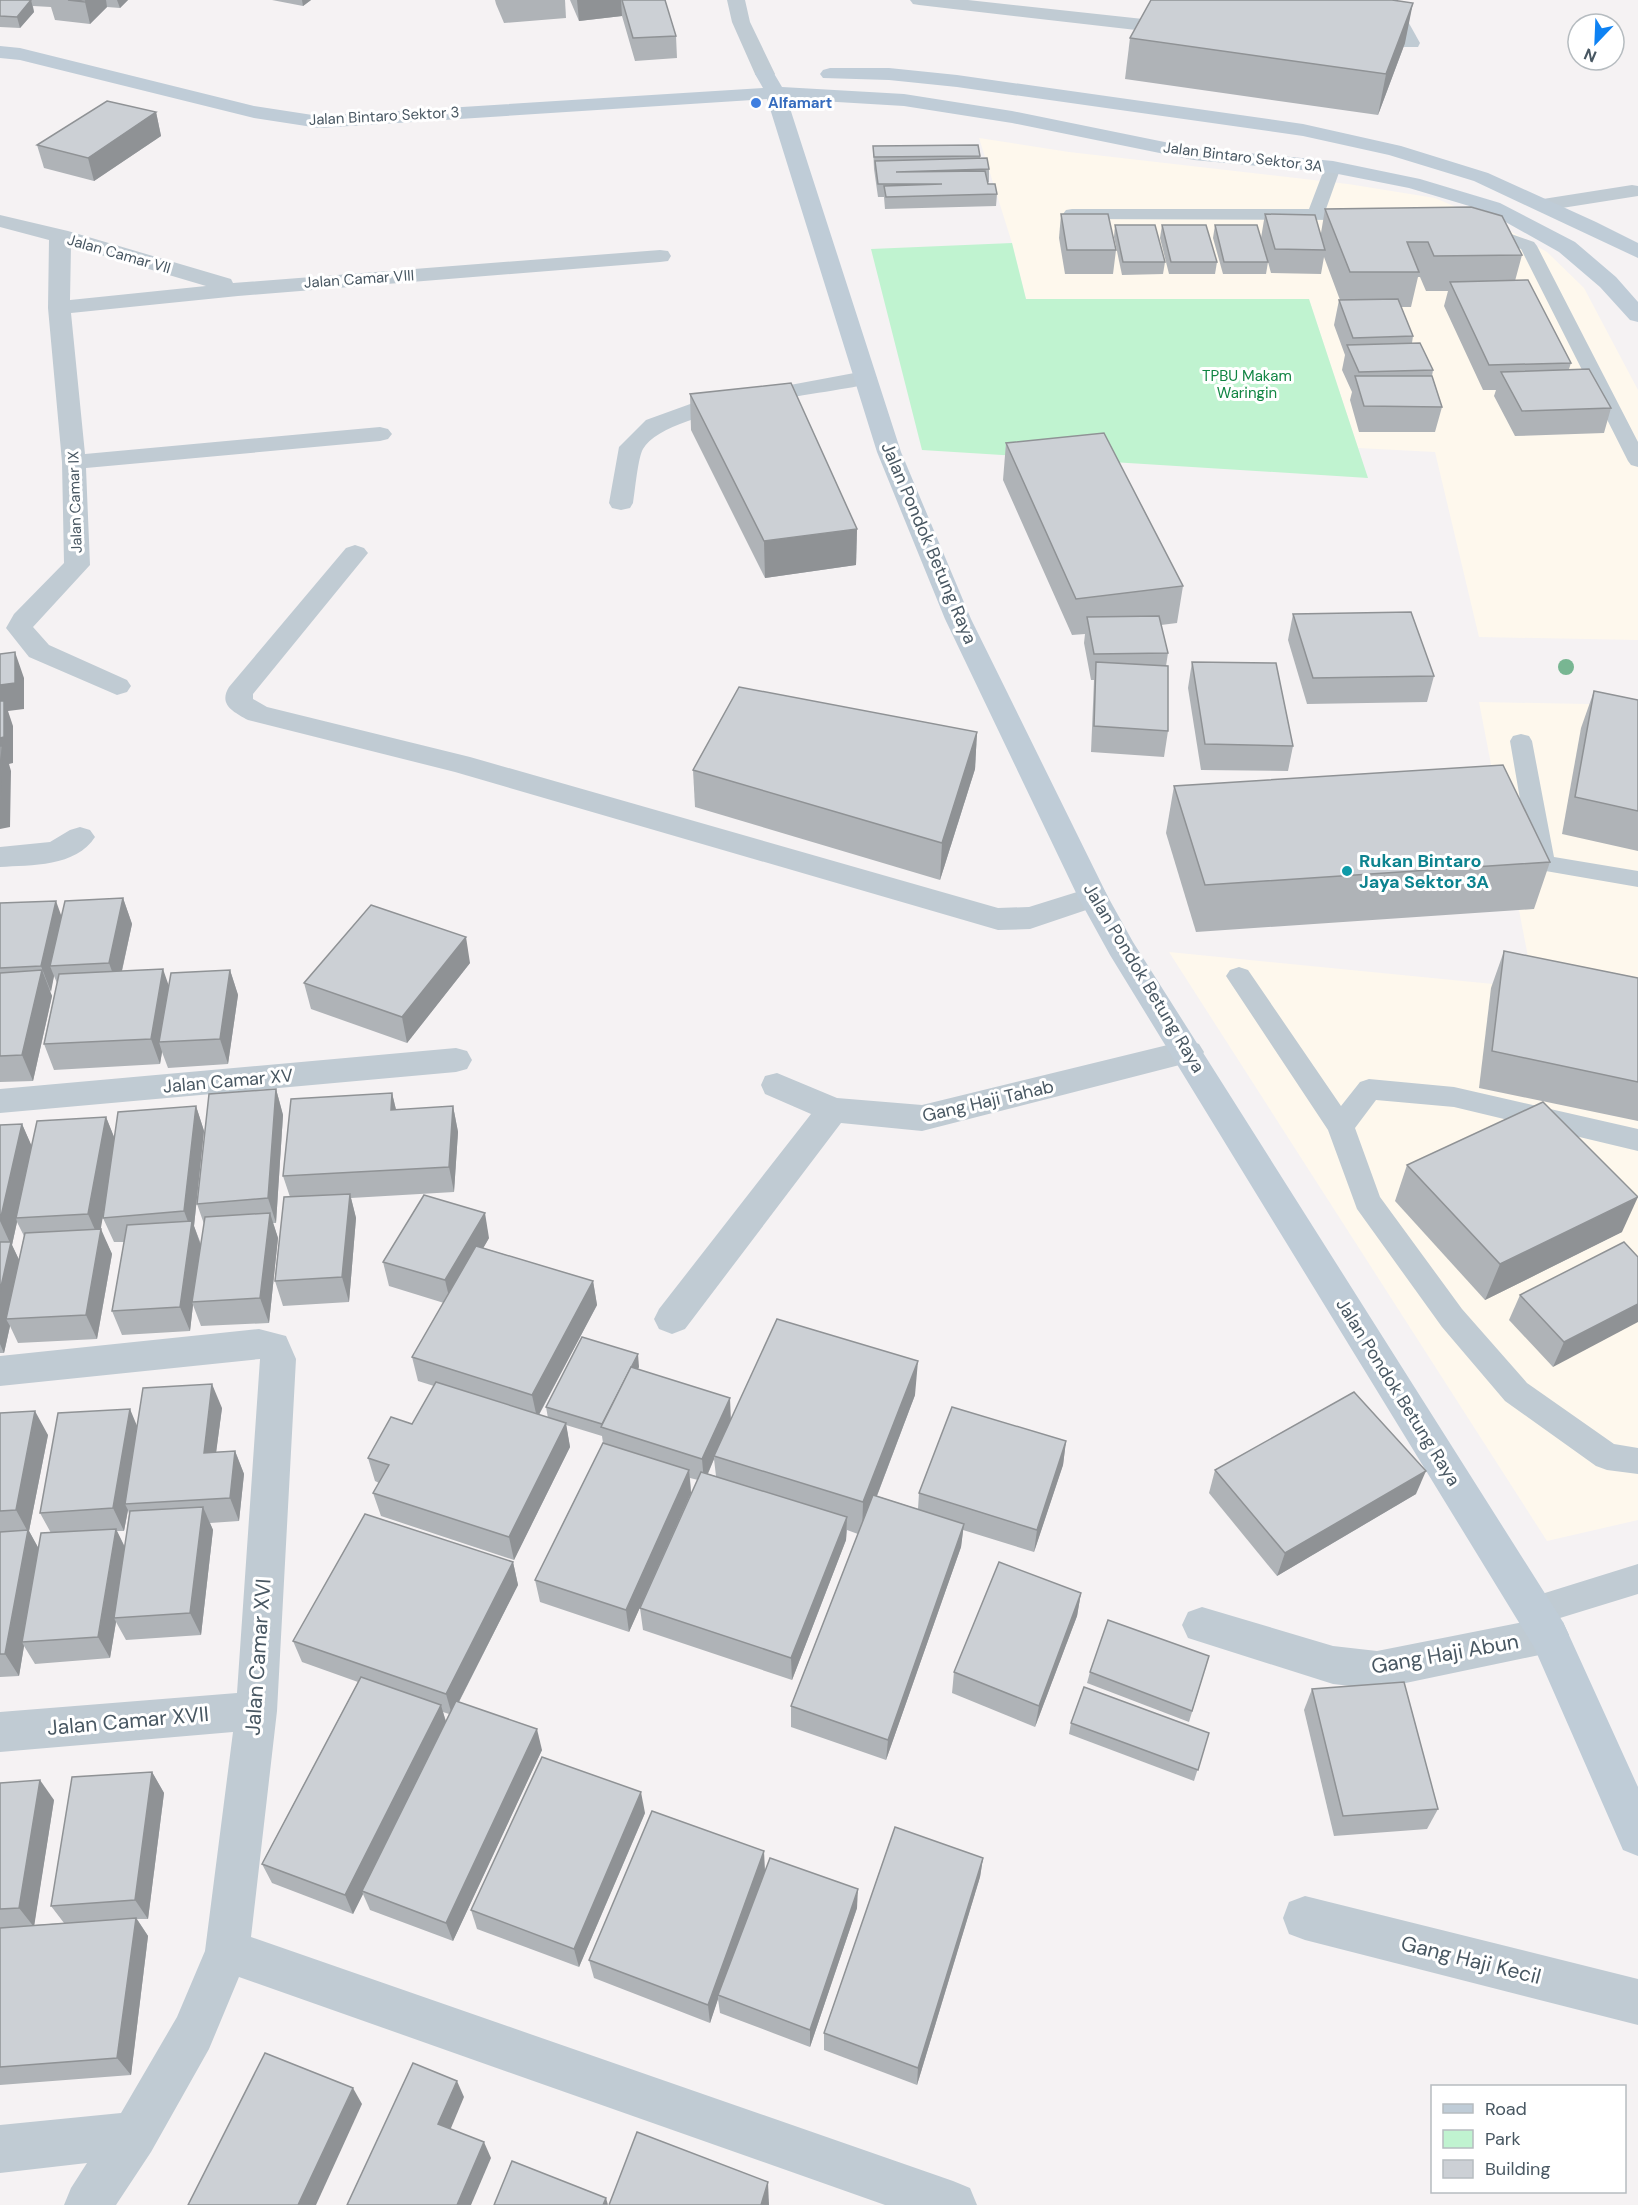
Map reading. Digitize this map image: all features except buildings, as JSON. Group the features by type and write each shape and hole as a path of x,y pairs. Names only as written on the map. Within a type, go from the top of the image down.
{"main road":[{"path":"0,35 44,40"},
{"name":"Jalan Bintaro Sektor 3","path":"0,52 20,54 254,112 319,122 776,80"},
{"name":"Jalan Bintaro Sektor 3A","path":"810,74 889,74 957,81 1211,119 1303,130 1394,150 1480,177 1543,204 1638,252"},
{"path":"742,76 776,80"},
{"name":"Jalan Bintaro Sektor 3","path":"272,96 294,102 363,105 718,78"},
{"name":"Jalan Bintaro Sektor 3A","path":"776,80 845,94 903,100 1012,117 1194,154 1333,168 1413,183 1493,207 1567,247 1608,282 1638,315"},
{"name":"Jalan Pondok Betung Raya","path":"776,80 889,452 958,619 1093,897 1121,947 1542,1623 1638,1835"},
{"path":"1194,154 1190,144 1192,134 1199,126 1211,119"}],"street":[{"name":"Jalan Pondok Betung Raya","path":"736,0 741,22 776,80"},
{"path":"919,0 1180,28"},
{"path":"1387,0 1411,43"},
{"path":"1543,204 1636,189"},
{"name":"Jalan Camar VII","path":"0,222 60,236 238,289"},
{"name":"Jalan Camar IX","path":"60,236 59,308 74,462 77,565 23,620 19,628 39,651 117,686"},
{"name":"Jalan Camar VIII","path":"59,308 238,289 660,256"},
{"path":"621,503 631,447 654,425 693,410 865,378"},
{"path":"74,462 380,434"},
{"path":"355,553 239,693 239,703 244,708 258,714 460,764 998,919 1030,918 1093,897"},
{"path":"0,857 59,851 72,845 80,837"},
{"name":"Gang Haji Tahab","path":"777,1085 833,1110 922,1118 1188,1052"},
{"name":"Jalan Camar XV","path":"0,1101 456,1060"},
{"path":"672,1319 833,1110"},
{"name":"Jalan Camar XVI","path":"0,1371 259,1344 273,1347 278,1359 256,1711 227,1951 193,2033 134,2135 88,2205"},
{"name":"Gang Haji Abun","path":"1202,1625 1333,1665 1377,1670 1542,1623"},
{"name":"Jalan Camar XVII","path":"0,1732 256,1711"},
{"name":"Gang Haji Kecil","path":"1305,1918 1638,2002"},
{"path":"227,1951 953,2205"},
{"path":"0,2149 134,2135"}],"lane":[{"path":"1316,214 1333,168"},
{"path":"1068,214 1316,214 1381,218"},
{"path":"1466,225 1494,232 1528,246 1638,461"},
{"path":"1521,741 1543,863 1638,879"},
{"path":"1239,976 1341,1126 1367,1201 1452,1318 1516,1392 1607,1457 1638,1461"},
{"path":"1341,1126 1369,1089 1454,1097 1638,1140"},
{"path":"1542,1623 1638,1579"}],"shaded area":[{"path":"979,138 1069,152 1348,184 1435,198 1503,227 1547,252 1584,288 1638,390 1638,640 1479,637 1435,452 1358,448 1309,299 1026,299 1012,243"},
{"path":"1479,702 1638,705 1638,1520 1547,1541 1169,952 1534,988"}],"green space":[{"name":"TPBU Makam Waringin","path":"1012,243 1026,299 1309,299 1368,478 922,450 871,249"}],"place":[{"name":"Alfamart","path":"756,103"},
{"name":"Rukan Bintaro Jaya Sektor 3A","path":"1347,871"}]}
